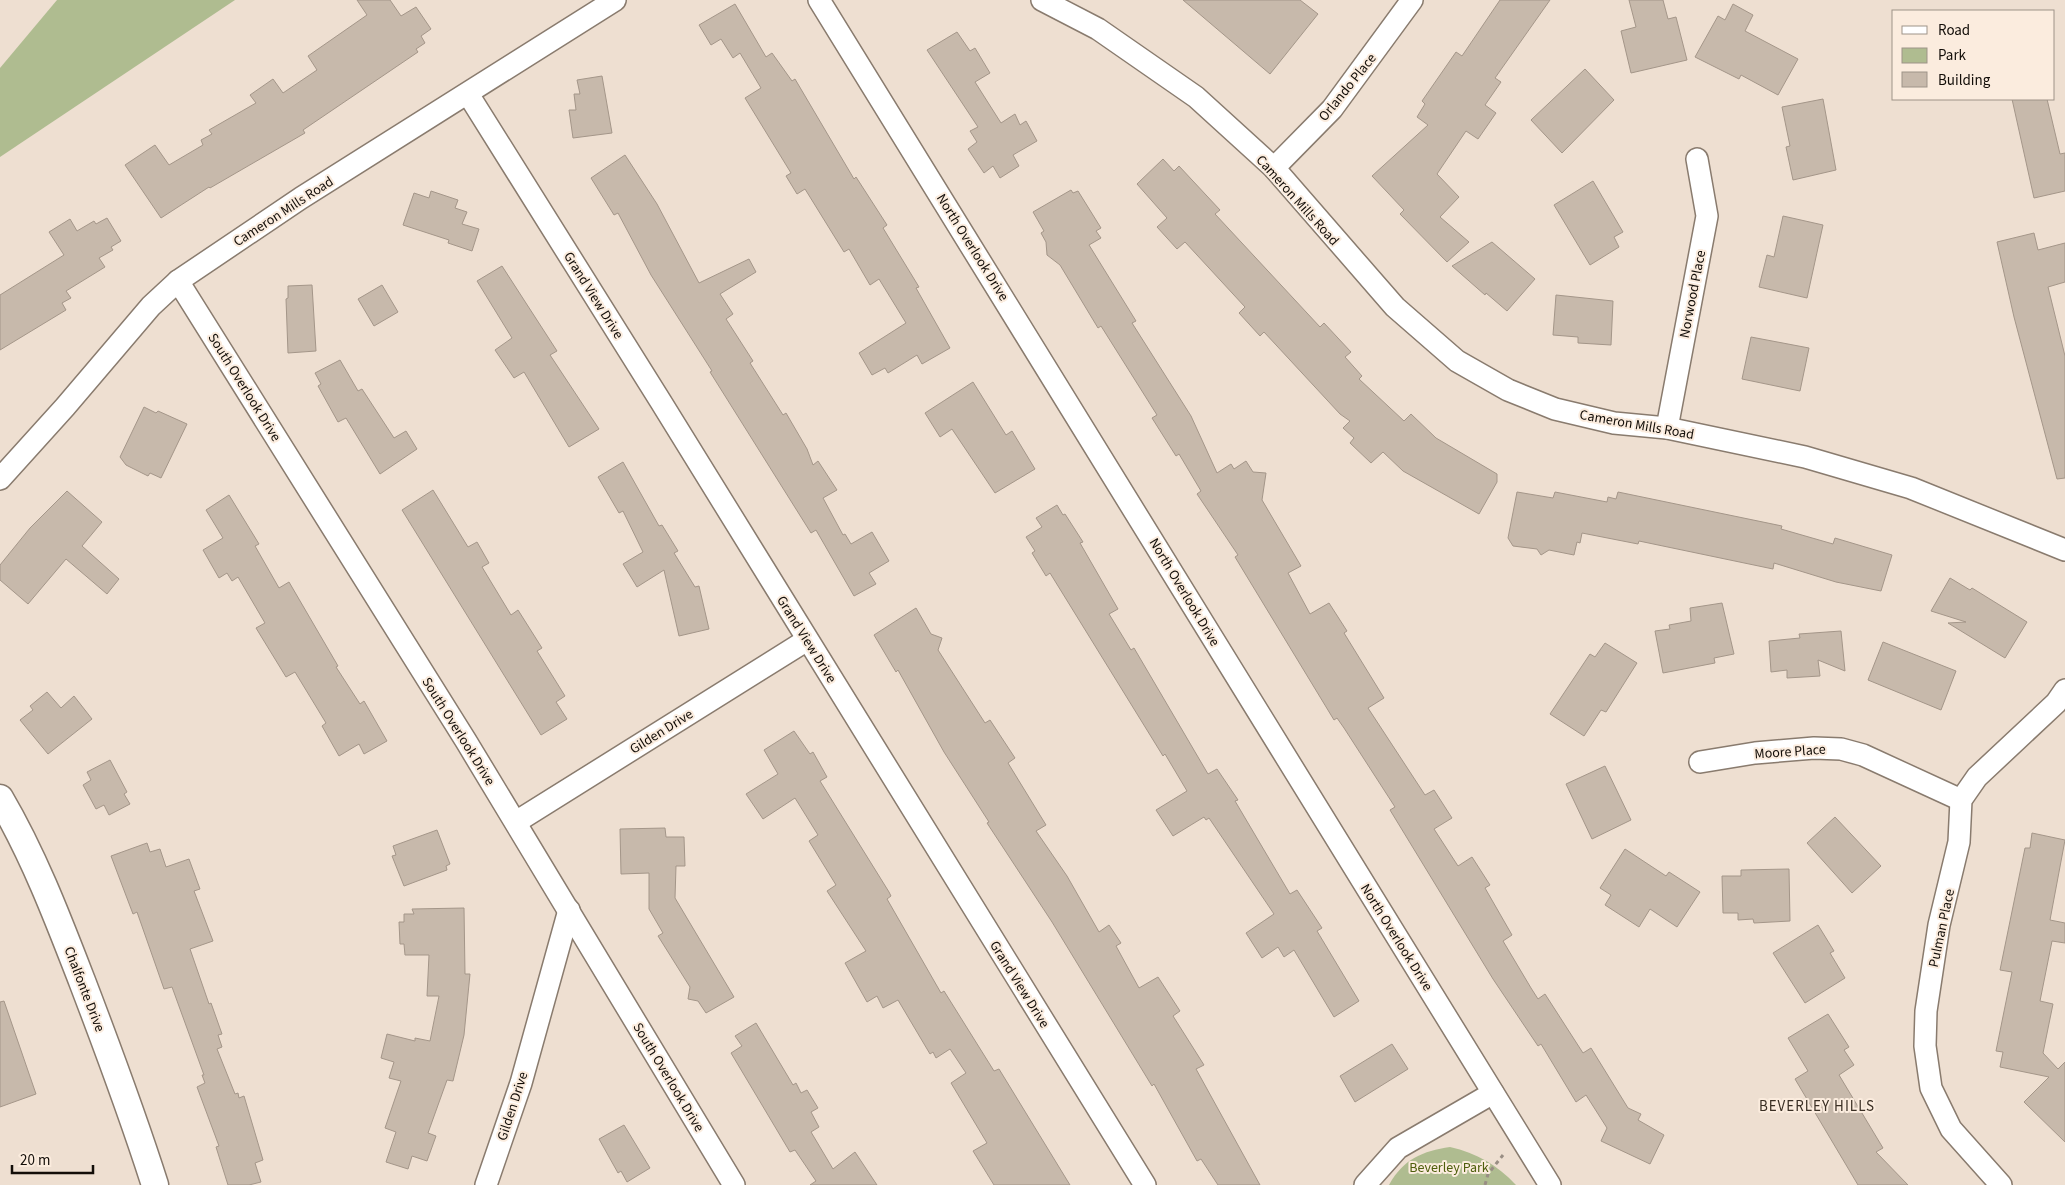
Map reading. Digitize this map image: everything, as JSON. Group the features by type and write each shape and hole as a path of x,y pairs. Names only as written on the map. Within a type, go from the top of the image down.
{"street":[{"name":"Cameron Mills Road","path":"0,479 65,407 151,306 178,280 301,198 615,0"},
{"name":"North Overlook Drive","path":"819,0 1550,1185"},
{"name":"Cameron Mills Road","path":"1042,0 1098,29 1157,68 1196,97 1274,168 1395,307 1457,361 1508,390 1555,409 1614,423 1667,428 1805,457 1911,488 2065,550"},
{"name":"Orlando Place","path":"1274,168 1332,110 1412,0"},
{"name":"Grand View Drive","path":"468,94 656,394 1145,1185"},
{"name":"Norwood Place","path":"1667,428 1706,216 1698,160"},
{"name":"South Overlook Drive","path":"178,280 516,822 734,1185"},
{"name":"Gilden Drive","path":"516,822 807,640"},
{"path":"1961,800 1977,777 2056,703 2065,690"},
{"name":"Moore Place","path":"1700,762 1755,753 1814,748 1841,749 1863,755 1961,800"},
{"name":"Chalfonte Drive","path":"0,798 17,827 58,916 136,1126 155,1185"},
{"name":"Pulman Place","path":"1961,800 1959,842 1939,925 1926,1011 1925,1046 1931,1088 1950,1129 2001,1185"},
{"name":"Gilden Drive","path":"486,1185 521,1083 569,910"},
{"path":"1365,1185 1398,1148 1493,1093"}],"path":[{"path":"1485,1185 1488,1174 1520,1136"}],"green space":[{"path":"57,0 235,0 0,157 0,68"},
{"name":"Beverley Park","path":"1450,1147 1478,1156 1501,1171 1516,1185 1389,1185 1401,1169 1415,1158 1431,1151"}],"building":[{"path":"357,0 390,0 401,16 416,7 431,29 421,36 425,43 416,49 418,52 303,130 305,133 209,187 161,218 125,165 155,145 169,165 203,145 201,140 212,134 209,130 256,103 250,95 273,79 283,93 317,70 308,56 367,15"},
{"path":"1183,0 1300,0 1318,14 1270,74"},
{"path":"1500,0 1550,0 1495,78 1501,82 1485,105 1496,113 1478,139 1466,131 1437,174 1459,197 1440,217 1469,242 1447,262 1400,214 1404,210 1372,176 1428,125 1417,117 1425,104 1422,101 1456,52 1462,56"},
{"path":"1629,0 1663,0 1668,19 1676,17 1687,60 1631,73 1621,31 1636,27"},
{"path":"735,4 766,57 772,53 792,81 795,79 854,179 856,177 887,225 883,228 919,287 916,288 950,348 922,364 917,355 888,373 885,368 872,375 859,353 906,323 879,279 870,285 849,249 844,252 805,189 797,194 786,176 791,173 745,98 761,88 740,53 733,58 721,39 711,45 699,25"},
{"path":"1733,4 1753,15 1745,31 1798,59 1778,95 1741,75 1739,79 1695,57 1718,16 1725,20"},
{"path":"957,32 970,51 975,48 990,73 975,82 1001,123 1015,114 1020,125 1026,121 1037,141 1013,155 1019,166 1000,178 993,166 984,173 968,149 977,142 970,131 978,127 927,50"},
{"path":"1585,69 1614,100 1562,153 1531,120"},
{"path":"602,76 612,133 573,138 569,110 576,110 574,94 580,94 577,80"},
{"path":"1823,99 1836,170 1793,180 1786,147 1790,146 1782,107"},
{"path":"2012,100 2047,100 2060,154 2065,153 2065,191 2034,198"},
{"path":"625,155 657,204 699,283 749,259 756,272 720,294 733,314 726,319 753,361 750,363 783,415 786,413 807,449 813,465 818,461 837,490 823,498 843,535 845,534 851,544 872,532 889,561 869,573 876,584 854,596 816,530 811,533 710,372 712,371 651,275 618,213 614,215 591,178"},
{"path":"1163,159 1174,171 1179,166 1220,210 1215,214 1320,327 1324,323 1351,352 1345,357 1362,376 1359,379 1404,421 1411,414 1436,438 1497,474 1497,482 1479,514 1403,471 1383,452 1371,463 1350,443 1354,438 1343,428 1350,421 1340,414 1264,332 1260,336 1239,313 1245,307 1185,242 1177,249 1157,227 1167,218 1137,184"},
{"path":"1593,181 1623,232 1614,237 1619,247 1590,265 1554,205"},
{"path":"1071,190 1073,193 1078,191 1101,228 1096,231 1101,238 1089,245 1136,321 1132,323 1191,416 1217,473 1231,464 1234,469 1246,461 1253,472 1266,473 1262,500 1301,566 1288,573 1310,614 1329,603 1347,631 1344,633 1384,698 1368,708 1425,795 1434,790 1452,818 1434,829 1458,866 1472,857 1490,885 1485,888 1512,935 1503,941 1531,988 1538,999 1545,994 1583,1053 1591,1048 1628,1108 1641,1114 1638,1120 1664,1135 1650,1164 1601,1141 1607,1128 1586,1095 1576,1102 1541,1044 1538,1046 1493,979 1390,810 1395,807 1337,718 1334,720 1235,557 1238,555 1197,494 1201,491 1179,454 1176,456 1152,418 1157,415 1101,326 1098,328 1060,265 1047,255 1046,242 1041,233 1044,231 1033,212"},
{"path":"431,191 458,200 455,208 467,212 462,224 479,229 472,251 448,243 449,240 403,225 414,193 429,198"},
{"path":"1783,216 1823,225 1807,298 1759,287 1767,255 1774,257"},
{"path":"107,218 121,241 111,247 113,250 99,258 105,267 66,291 71,298 62,303 66,310 0,350 0,295 64,255 49,232 70,219 77,231 94,221 96,224"},
{"path":"2034,233 2038,250 2065,243 2065,282 2048,287 2065,356 2065,478 2057,479 2014,317 1997,242"},
{"path":"1492,242 1535,279 1507,311 1486,293 1485,295 1452,266"},
{"path":"502,266 557,351 550,355 599,429 569,447 524,372 514,378 495,350 512,338 477,281"},
{"path":"312,285 316,351 288,353 286,299 288,298 288,286"},
{"path":"382,285 398,312 374,326 358,299"},
{"path":"1556,295 1613,301 1611,345 1578,343 1578,337 1553,335"},
{"path":"1751,337 1809,348 1800,391 1742,379"},
{"path":"340,360 358,391 362,389 394,438 406,431 417,449 380,474 346,418 338,422 318,386 321,384 315,373"},
{"path":"973,382 1006,435 1012,431 1035,469 995,493 952,429 940,437 925,413"},
{"path":"144,407 187,424 161,478 150,473 148,476 126,465 120,457"},
{"path":"623,462 659,526 662,525 678,551 674,553 695,587 699,586 709,629 679,636 664,570 637,587 623,564 643,552 623,511 619,513 598,477"},
{"path":"433,490 468,547 477,542 489,563 482,567 511,615 518,610 542,648 537,651 565,696 556,702 567,719 541,735 402,510"},
{"path":"67,491 102,522 82,546 119,579 107,594 66,559 28,604 0,580 0,565 30,528"},
{"path":"1517,492 1553,498 1555,492 1607,502 1608,497 1616,499 1618,492 1782,526 1781,529 1833,544 1835,538 1892,555 1881,591 1836,582 1774,563 1773,569 1639,541 1638,544 1582,533 1580,543 1577,542 1574,555 1549,550 1541,555 1537,549 1513,546 1508,538"},
{"path":"229,495 259,544 255,546 279,588 289,582 338,666 336,667 360,704 364,701 387,741 364,754 359,744 339,756 322,726 326,723 295,672 286,677 256,628 265,623 238,577 232,581 227,573 219,578 203,550 223,538 206,510"},
{"path":"1057,505 1083,542 1080,543 1118,609 1109,614 1131,650 1134,648 1208,774 1217,769 1238,800 1235,801 1290,894 1297,890 1322,928 1317,931 1359,1001 1334,1017 1294,950 1284,957 1278,947 1262,958 1246,933 1274,914 1209,818 1206,820 1204,817 1173,836 1156,810 1187,791 1165,754 1163,756 1050,573 1046,576 1032,553 1035,551 1026,537 1042,527 1036,518"},
{"path":"1950,578 1970,590 1972,588 2027,622 2005,658 1948,623 1966,622 1931,611"},
{"path":"1722,603 1734,654 1714,658 1715,663 1663,673 1655,631 1670,629 1669,625 1691,621 1690,608"},
{"path":"916,608 931,634 942,638 938,650 985,723 990,720 1015,758 1008,763 1046,825 1036,831 1067,876 1099,932 1109,925 1121,943 1116,946 1139,988 1158,977 1180,1011 1173,1016 1204,1065 1196,1069 1260,1185 1218,1185 1201,1159 1197,1161 1154,1084 1152,1086 1052,922 987,823 989,822 944,752 898,670 896,672 874,635"},
{"path":"1841,631 1845,671 1818,660 1820,676 1787,678 1787,670 1771,672 1769,641 1800,638 1799,634"},
{"path":"1883,642 1956,671 1941,710 1868,680"},
{"path":"1605,643 1637,663 1606,712 1601,710 1584,736 1550,714 1590,654 1595,657"},
{"path":"47,692 61,708 74,696 92,719 48,754 20,720 33,710 30,706"},
{"path":"794,731 810,754 813,752 827,777 820,781 889,892 891,896 887,899 941,993 944,991 994,1071 999,1069 1070,1185 994,1185 973,1151 987,1143 951,1083 966,1073 950,1049 936,1058 933,1052 930,1054 898,1000 883,1008 877,996 867,1002 845,963 866,951 827,891 836,885 809,841 818,835 795,798 763,819 746,794 778,774 764,750"},
{"path":"110,760 127,792 124,794 130,804 109,815 104,805 96,809 83,785 91,780 87,772"},
{"path":"1605,766 1631,820 1592,839 1566,784"},
{"path":"1835,817 1881,866 1852,893 1807,843"},
{"path":"665,828 666,837 684,837 685,866 676,866 675,898 734,997 706,1013 698,1001 688,999 690,987 658,936 663,933 649,909 649,873 621,874 620,829"},
{"path":"437,830 450,864 446,866 447,870 404,886 392,856 396,855 393,846"},
{"path":"2032,833 2065,840 2050,920 2065,923 2065,943 2052,941 2040,1001 2053,1004 2043,1053 2058,1069 2065,1062 2065,1142 2024,1102 2049,1077 2000,1067 2003,1052 1996,1051 2012,972 2000,970 2025,848 2030,848"},
{"path":"147,843 150,852 160,849 166,867 189,859 200,889 194,891 213,941 190,949 209,1004 211,1003 222,1034 218,1035 222,1047 217,1049 235,1094 238,1093 239,1098 244,1096 263,1160 255,1163 261,1182 249,1185 228,1185 216,1147 219,1146 197,1087 205,1083 202,1075 204,1075 172,987 164,989 137,912 133,914 111,856"},
{"path":"1625,849 1666,876 1669,872 1700,892 1677,927 1650,909 1639,927 1605,905 1611,895 1600,888"},
{"path":"1789,869 1790,921 1754,923 1753,919 1738,920 1738,913 1723,913 1722,876 1741,876 1741,870"},
{"path":"464,908 465,974 470,974 464,1035 453,1081 447,1080 428,1133 436,1136 427,1161 412,1156 408,1169 386,1162 396,1132 385,1128 401,1081 389,1078 394,1062 381,1058 387,1034 415,1041 415,1038 430,1041 439,996 427,996 429,955 405,955 404,944 400,944 399,922 404,922 404,914 414,914 412,909"},
{"path":"1818,925 1834,951 1830,953 1845,978 1805,1003 1773,953"},
{"path":"4,1001 36,1094 0,1107 0,1002"},
{"path":"1828,1014 1849,1047 1844,1050 1854,1065 1839,1075 1883,1148 1876,1152 1908,1185 1858,1185 1795,1079 1808,1071 1788,1038"},
{"path":"756,1023 793,1085 796,1083 801,1093 807,1090 818,1108 811,1112 819,1127 811,1132 833,1169 855,1152 877,1185 810,1185 816,1181 795,1150 790,1152 731,1053 742,1046 735,1036"},
{"path":"1392,1044 1408,1069 1355,1102 1340,1076"},
{"path":"624,1125 650,1168 627,1182 621,1171 618,1173 599,1139"}],"district":[{"name":"BEVERLEY HILLS","path":"1817,1106"}]}
